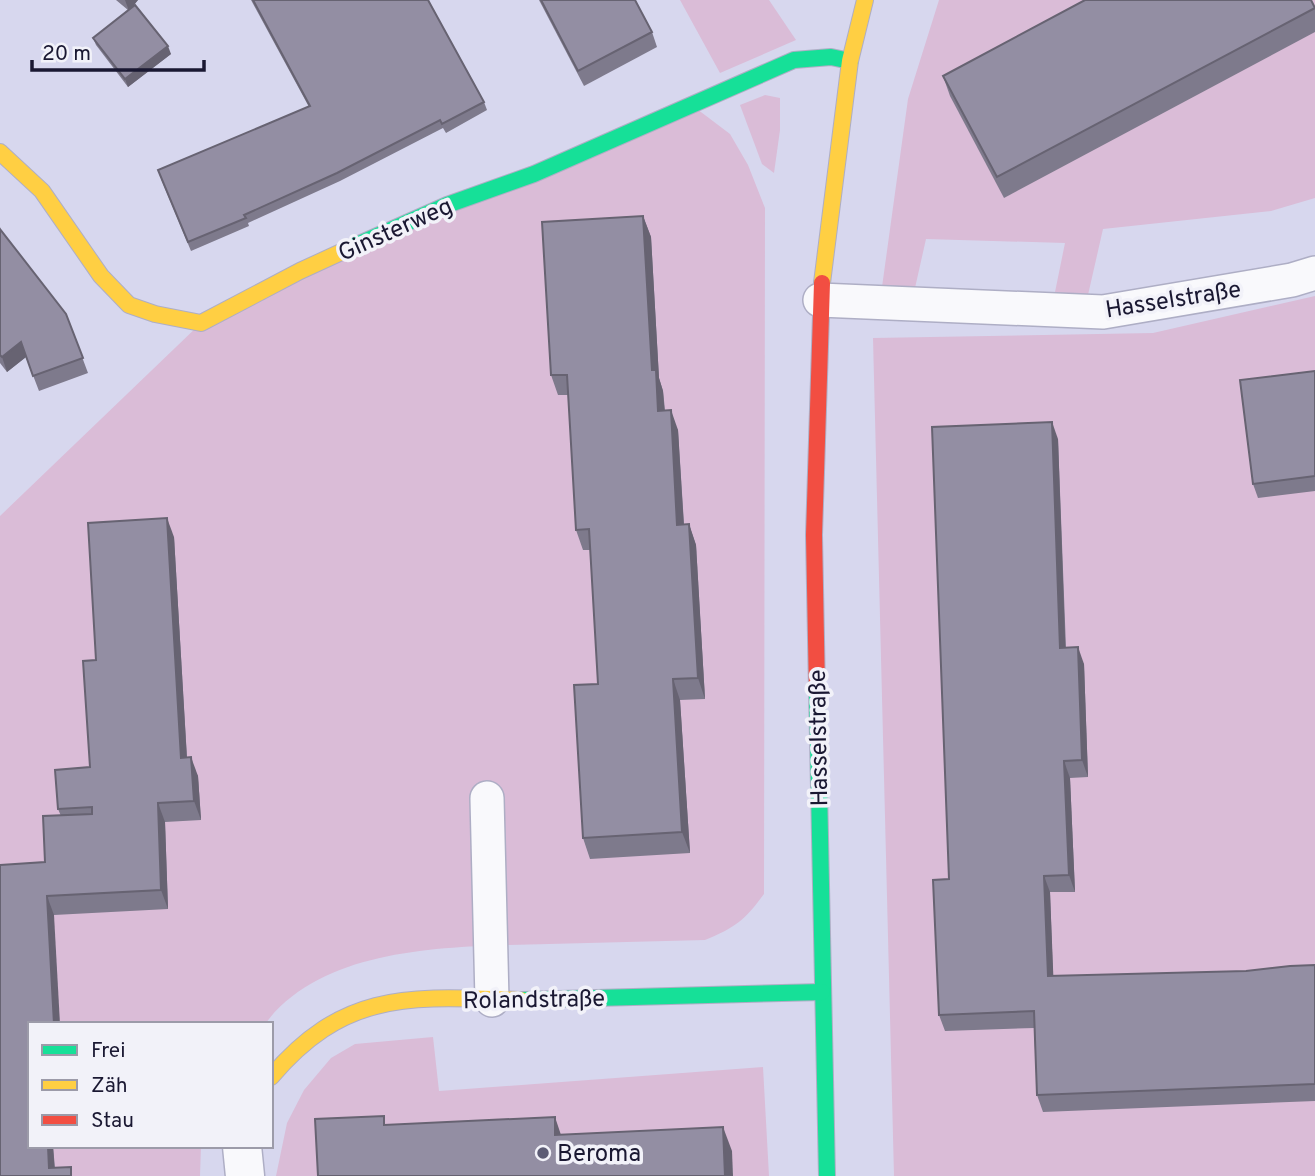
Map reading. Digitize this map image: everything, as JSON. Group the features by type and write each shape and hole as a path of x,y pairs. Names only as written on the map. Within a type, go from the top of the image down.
{"street":[{"name":"Hasselstraße","path":"827,1176 814,536 821,300 850,61 865,0"},
{"name":"Ginsterweg","path":"0,152 43,191 101,275 128,305 155,314 201,323 300,271 422,216 534,174 794,60 831,57 850,61"},
{"name":"Rolandstraße","path":"273,1075 290,1054 323,1026 352,1013 393,1002 822,992"},
{"path":"242,1148 245,1176"}],"lane":[{"name":"Hasselstraße","path":"821,300 1102,312 1315,273"},
{"path":"486,798 492,1000"}],"shaded area":[{"path":"680,0 769,0 796,40 720,73"},
{"path":"939,0 1315,0 1315,198 1271,211 1103,229 1088,295 1054,297 1065,243 926,239 915,288 882,287 908,99"},
{"path":"765,95 780,98 780,130 774,173 762,164 740,105"},
{"path":"693,106 730,134 748,165 765,208 764,894 739,922 705,940 475,946 396,955 358,964 322,978 291,997 267,1022 28,1022 28,1148 201,1148 200,1176 0,1176 0,516 201,323"},
{"path":"1315,296 1315,1176 894,1176 873,338 1153,333"},
{"path":"433,1037 439,1091 763,1067 769,1176 733,1176 731,1152 325,1176 276,1176 287,1123 304,1090 331,1058 355,1044"}],"building":[{"path":"253,0 428,0 484,102 442,124 440,120 337,173 244,215 246,218 188,242 158,170 310,106"},
{"path":"541,0 635,0 652,32 578,71"},
{"path":"1085,0 1311,0 1315,8 997,177 943,76"},
{"path":"135,5 168,46 125,79 93,38"},
{"path":"643,216 652,370 656,370 658,411 671,410 677,525 689,524 698,678 673,679 682,832 583,838 574,685 598,684 589,529 576,530 567,375 551,375 542,222"},
{"path":"0,229 66,314 83,358 33,376 21,342 2,357 0,355"},
{"path":"1315,371 1315,476 1253,484 1240,380"},
{"path":"1052,422 1060,648 1078,647 1082,760 1064,761 1069,875 1044,876 1048,976 1246,971 1315,965 1315,1084 1037,1095 1034,1011 939,1015 933,880 949,879 932,427"},
{"path":"167,518 181,758 191,757 194,801 158,803 161,890 47,896 54,1022 28,1022 28,1148 48,1148 49,1168 71,1167 71,1176 0,1176 0,865 45,862 43,816 92,814 92,807 58,809 55,770 90,767 83,661 96,660 88,523"},
{"path":"384,1116 384,1125 555,1117 555,1135 723,1127 725,1176 318,1176 315,1119"}],"traffic: fast":[{"path":"350,248 447,205 534,174 794,60 831,57 850,61"},
{"path":"817,691 827,1176"},
{"path":"521,1000 822,992"}],"traffic: slow":[{"path":"822,283 850,61 865,0"},
{"path":"0,152 42,191 101,276 129,305 155,314 201,323 350,248"},
{"path":"273,1075 299,1048 327,1027 355,1013 384,1004 447,998 521,1000"}],"traffic: jam":[{"path":"817,691 814,535 822,283"}],"place":[{"name":"Beroma","path":"543,1153"}]}
